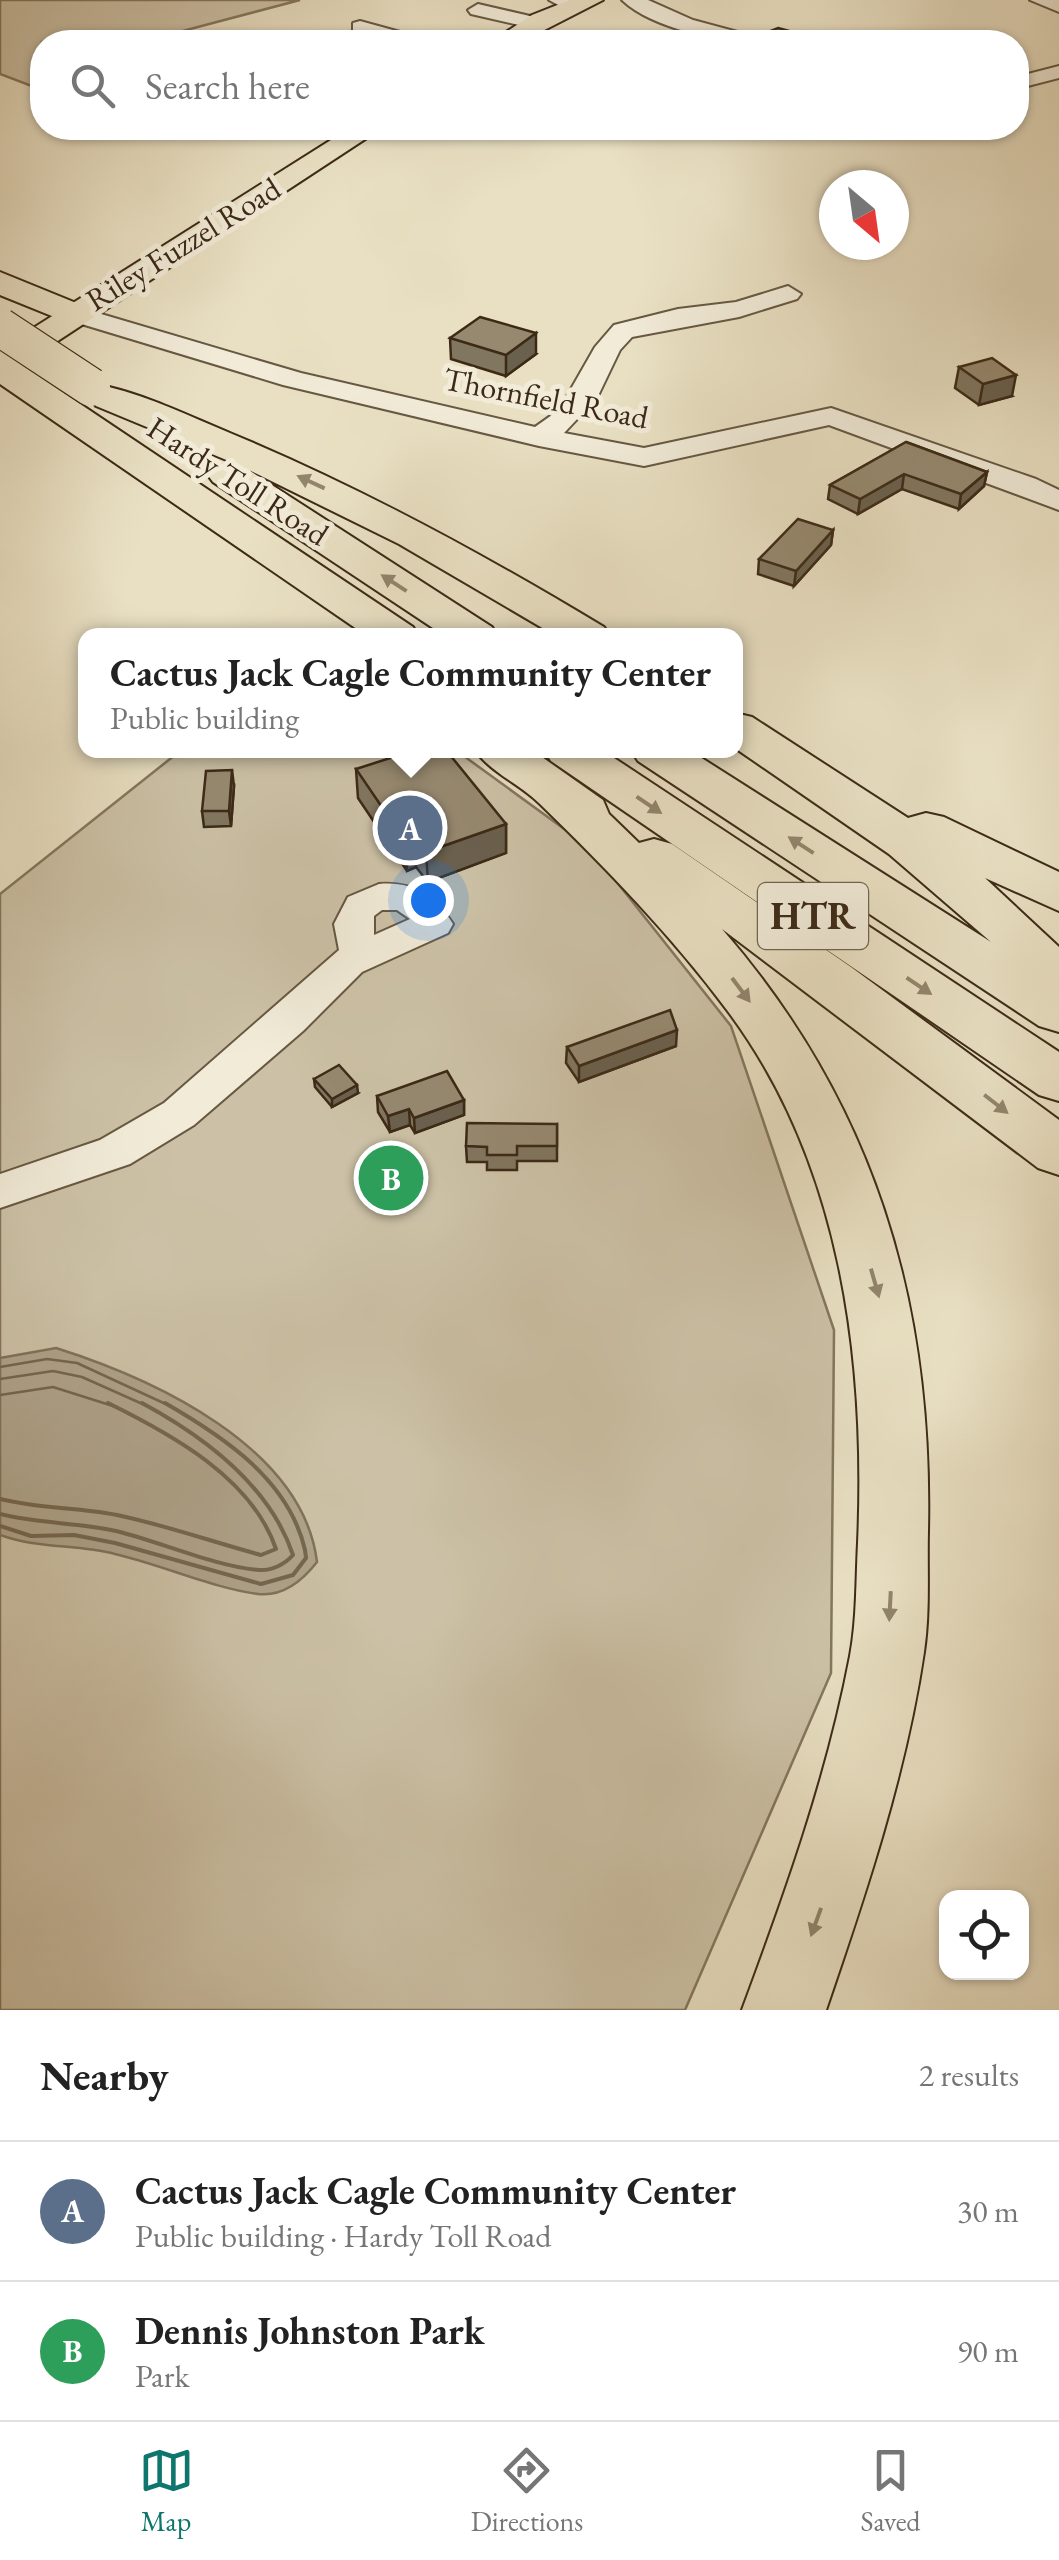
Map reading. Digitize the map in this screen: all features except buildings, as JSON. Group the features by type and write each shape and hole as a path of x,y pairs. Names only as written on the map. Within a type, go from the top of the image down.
{"highway":[{"path":"0,282 74,314"},
{"name":"Hardy Toll Road","path":"0,327 88,406 387,628"},
{"name":"Hardy Toll Road","path":"0,366 88,406 463,628"},
{"path":"88,406 225,442 345,498 575,628"},
{"path":"88,406 138,483 209,544 326,628"},
{"path":"743,731 814,776 987,907 1015,930 1059,981"},
{"path":"523,758 562,771 701,907 1059,1152"},
{"name":"HTR","path":"666,758 1059,1012"},
{"name":"HTR","path":"562,771 1059,1080"},
{"path":"814,776 1059,892"},
{"path":"701,907 811,1098 844,1175 882,1305 898,1470 887,1651 839,1856 784,2010"}],"main road":[{"path":"522,27 561,0"},
{"path":"522,27 592,0"},
{"name":"Riley Fuzzel Road","path":"0,366 74,314 349,140"}],"street":[{"path":"632,0 687,25 710,30"},
{"path":"654,0 710,21"},
{"path":"1040,0 1059,6"},
{"path":"478,10 522,27"},
{"path":"360,27 371,30"},
{"path":"1029,80 1059,72"},
{"path":"540,438 569,416 587,392 608,348 623,332 678,317 739,309 788,294"},
{"name":"Thornfield Road","path":"74,314 293,379 540,438 644,457 831,416 1026,485 1059,501"},
{"path":"0,1191 115,1152 179,1114 359,956"}],"shaded area":[{"path":"0,0 300,0 186,30 30,30 30,85 0,74"},
{"path":"171,758 467,758 589,847 731,1026 834,1330 831,1673 685,2010 0,2010 0,894"}],"water":[{"path":"56,1348 136,1378 178,1399 254,1452 284,1484 306,1521 317,1562 312,1569 284,1590 258,1594 115,1554 0,1535 0,1358"}],"place":[{"name":"Cactus Jack Cagle Community Center","path":"410,828"},
{"name":"Dennis Johnston Park","path":"391,1178"}]}
